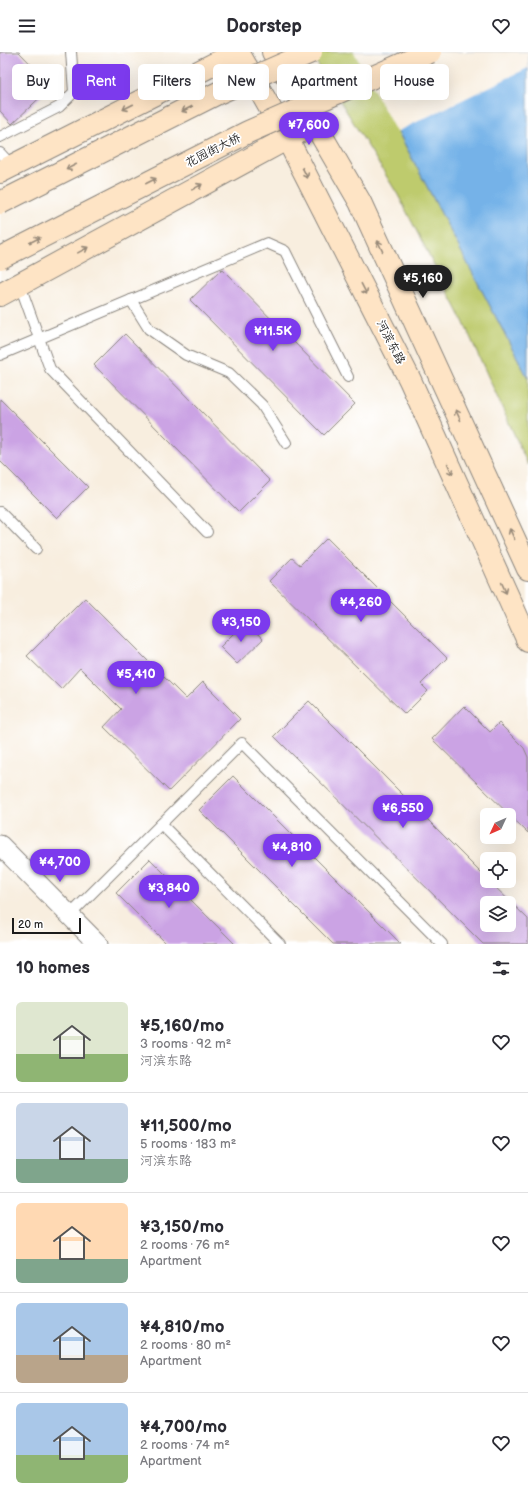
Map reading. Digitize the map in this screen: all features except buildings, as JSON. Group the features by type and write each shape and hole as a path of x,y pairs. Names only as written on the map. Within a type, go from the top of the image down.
{"main road":[{"name":"河滨东路","path":"238,52 287,138 410,380 528,640"},
{"path":"4,164 238,52"},
{"path":"273,52 360,202 528,569"},
{"path":"0,202 218,93 312,52"},
{"name":"花园街大桥","path":"0,258 248,132 430,52"},
{"path":"0,296 314,124"}],"street":[{"path":"0,845 98,944"}],"lane":[{"path":"0,137 59,107 74,92 71,52"},
{"path":"0,355 267,243 285,251 348,377"},
{"path":"20,285 50,369 207,532"},
{"path":"131,300 149,329 186,355 229,373 262,405 286,443"},
{"path":"0,512 36,549"},
{"path":"70,915 242,743 442,944"},
{"path":"161,824 280,944"}],"green space":[{"path":"310,52 356,52 362,64 317,64"},
{"path":"372,82 528,378 528,465 463,321 398,195 340,100 372,100"}],"water":[{"path":"356,52 528,52 528,378 381,100 449,100 449,64 380,64 380,97 372,82 372,64 362,64"}],"pier":[{"path":"354,52 528,52 528,68 396,132 372,86 372,64 360,64"}]}
